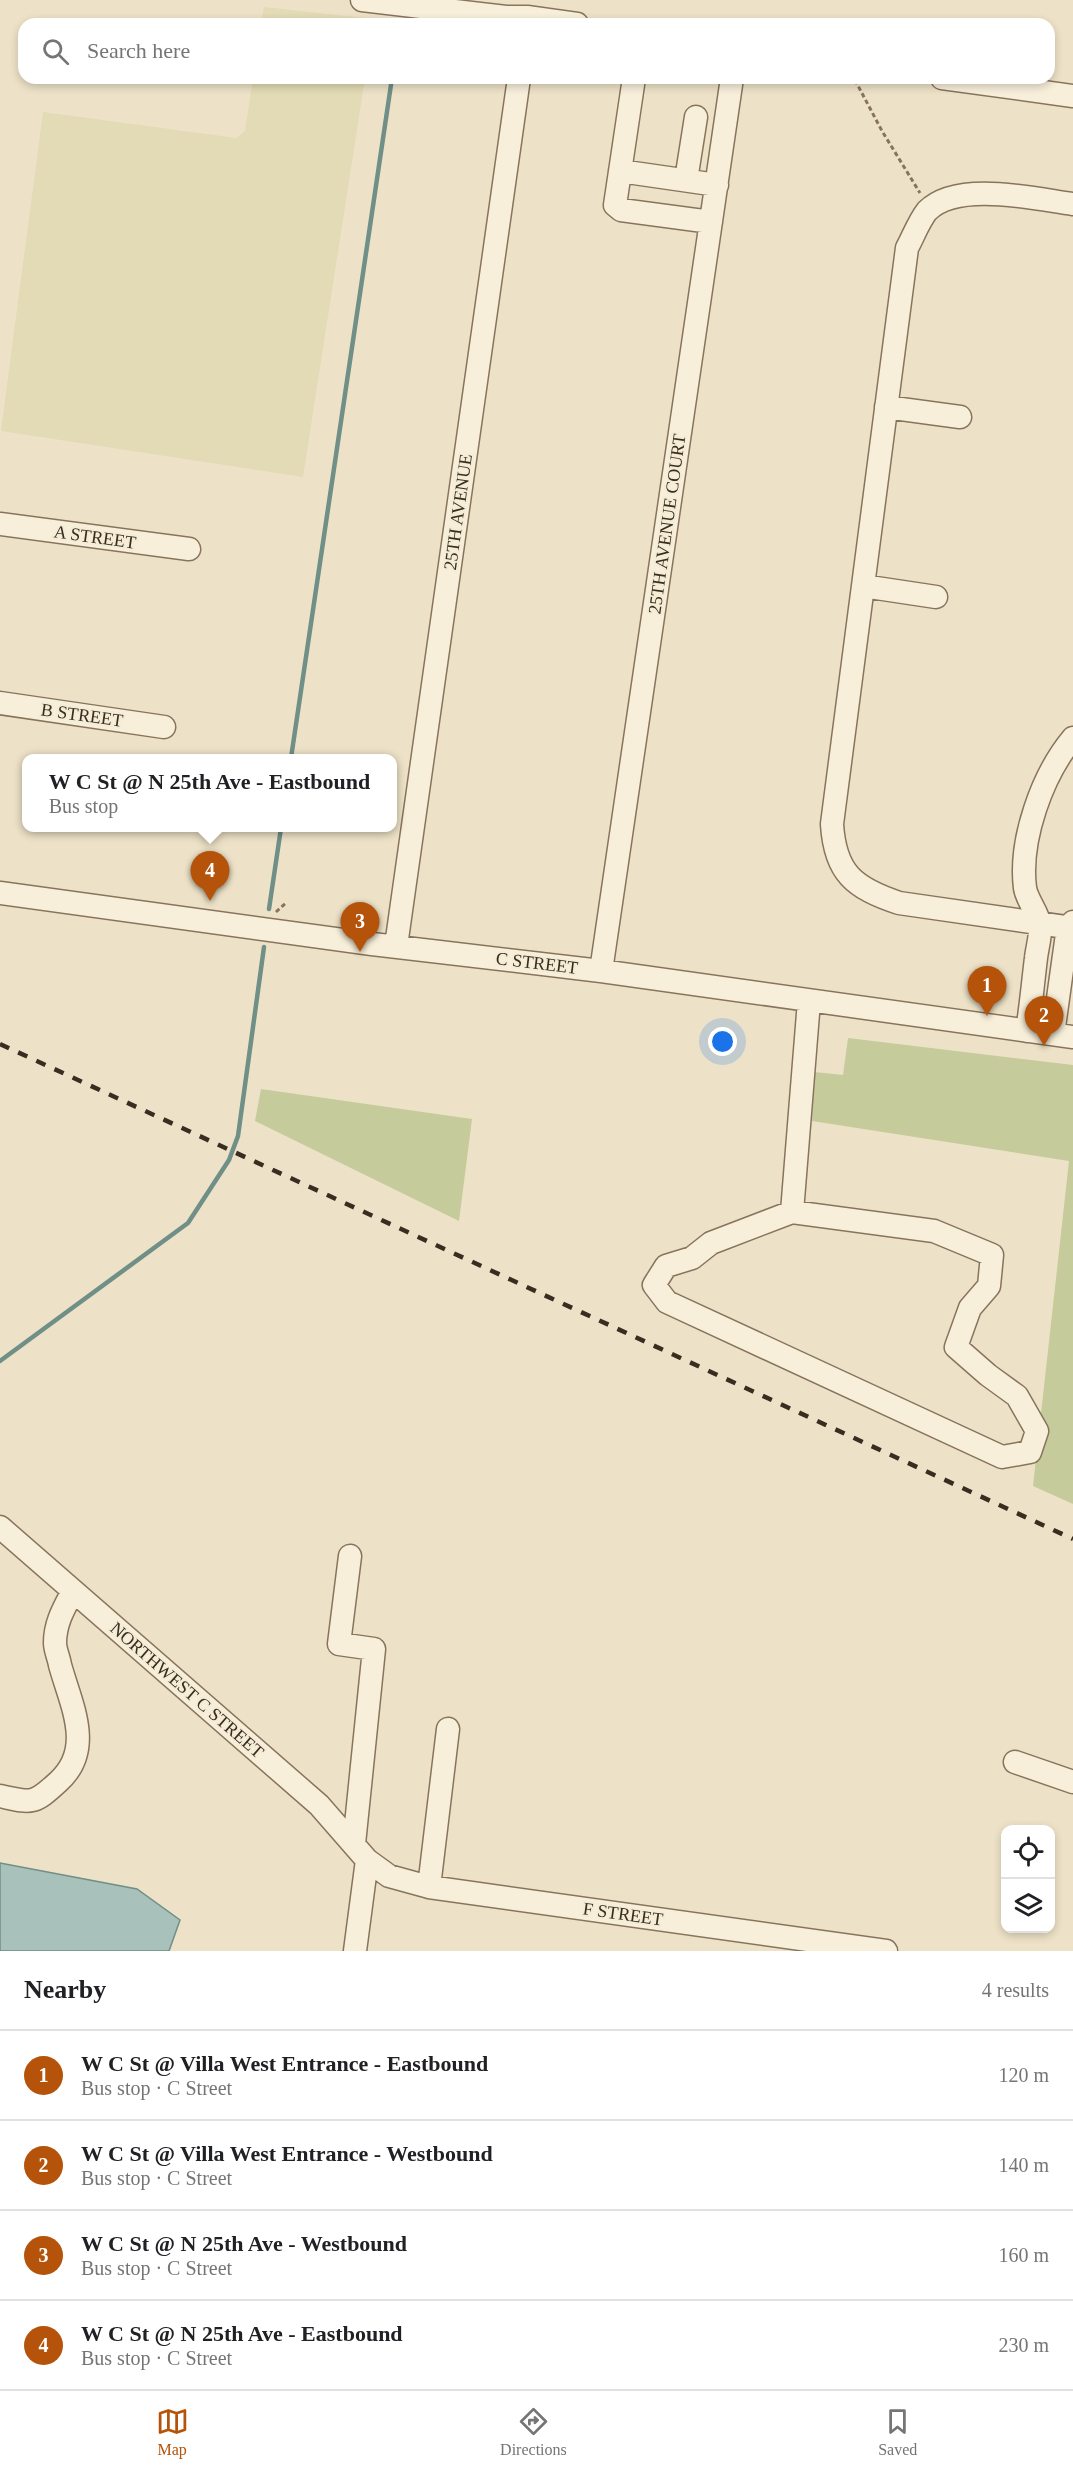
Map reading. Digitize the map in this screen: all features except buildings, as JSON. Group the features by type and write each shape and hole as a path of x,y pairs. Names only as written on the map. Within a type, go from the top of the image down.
{"street":[{"path":"362,0 419,3 506,17 527,14 547,18"},
{"name":"25TH AVENUE","path":"396,946 518,84"},
{"path":"633,84 615,205 621,210 711,222"},
{"name":"25TH AVENUE COURT","path":"601,970 731,84"},
{"path":"986,84 1073,96"},
{"path":"686,180 696,117"},
{"path":"620,171 717,185"},
{"path":"1063,1036 1071,926 1040,924 899,903 876,896 856,884 839,864 833,845 832,824 907,249 930,210 946,200 974,193 1073,204"},
{"path":"886,406 960,417"},
{"name":"A STREET","path":"0,524 189,549"},
{"path":"863,586 936,597"},
{"name":"B STREET","path":"0,703 164,727"},
{"path":"1027,1031 1040,924 1027,898 1025,888 1024,861 1027,838 1032,819 1052,771 1073,738"},
{"name":"C STREET","path":"0,893 396,946 601,970 1063,1036"},
{"path":"792,1212 809,1001"},
{"path":"792,1212 934,1231 992,1255 989,1286 970,1308 956,1347 1017,1396 1037,1431 1030,1452 1002,1457 667,1302 654,1285 666,1266 692,1258 711,1243 792,1212"},
{"name":"NORTHWEST C STREET","path":"0,1527 319,1805 360,1852"},
{"path":"350,1556 339,1644 374,1649 355,1951"},
{"path":"0,1796 22,1802 36,1800 44,1796 69,1771 74,1761 79,1729 55,1644 59,1616 73,1591"},
{"path":"429,1887 448,1729"},
{"path":"1015,1762 1073,1782"},
{"name":"F STREET","path":"360,1852 389,1876 429,1887 886,1951"}],"path":[{"path":"857,84 882,131 930,210"},
{"path":"273,915 286,903"}],"shaded area":[{"path":"264,7 365,18 262,18"},
{"path":"252,84 364,84 303,477 1,431 43,112 236,138 245,131"}],"green space":[{"path":"848,1038 1073,1065 1073,1504 1033,1486 1069,1161 812,1121 814,1072 843,1075"},
{"path":"261,1089 472,1119 459,1221 255,1121"}],"water":[{"path":"0,1863 137,1889 180,1920 169,1951 0,1951"}],"waterway":[{"path":"292,754 391,84"},
{"path":"269,909 280,832"},
{"path":"0,1361 188,1223 229,1160 238,1136 264,947"}],"railway":[{"path":"0,1044 1073,1539"}],"place":[{"name":"W C St @ N 25th Ave - Eastbound","path":"210,901"},
{"name":"W C St @ N 25th Ave - Westbound","path":"360,952"},
{"name":"W C St @ Villa West Entrance - Eastbound","path":"987,1016"},
{"name":"W C St @ Villa West Entrance - Westbound","path":"1044,1046"}]}
